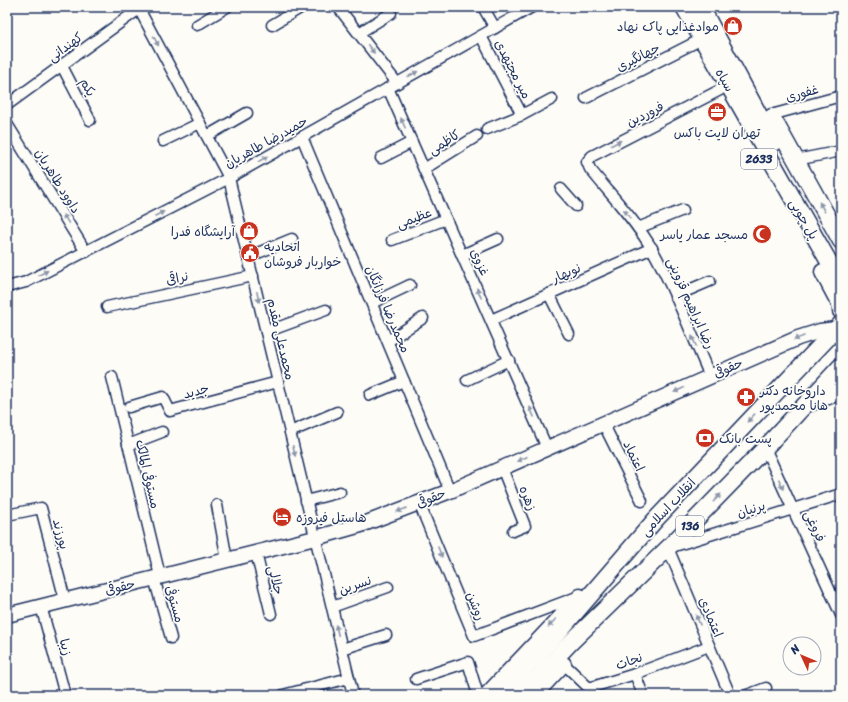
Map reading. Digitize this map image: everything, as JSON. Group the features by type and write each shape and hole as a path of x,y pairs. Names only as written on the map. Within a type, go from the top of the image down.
{"main road":[{"name":"سپاه","path":"684,7 708,35 772,151"},
{"name":"سپاه","path":"701,7 708,35"},
{"name":"2633","path":"708,35 720,90 824,274"},
{"name":"2633","path":"708,35 742,64 841,241"},
{"name":"پل چوبی","path":"772,151 841,265"},
{"name":"پل چوبی","path":"772,151 841,284"},
{"path":"824,274 841,287"},
{"path":"824,274 841,306 841,311"},
{"name":"حقوقی","path":"7,615 315,538 361,525 450,491 798,338 839,324"},
{"name":"انقلاب اسلامی","path":"500,695 556,635 656,519 839,324"},
{"name":"136","path":"521,695 570,643 668,548 765,448 841,366"},
{"path":"806,404 841,391"},
{"path":"486,695 656,519"},
{"path":"535,695 668,548"}],"street":[{"path":"197,25 226,7"},
{"path":"272,25 302,7"},
{"path":"338,7 398,83"},
{"path":"483,7 495,28"},
{"name":"حمیدرضا طاهریان","path":"7,287 26,282 229,178 532,7"},
{"name":"کهندانی","path":"7,105 62,66 138,8"},
{"name":"محمدعلی مقدم","path":"138,8 229,178 353,695"},
{"path":"359,34 391,13"},
{"name":"جهانگیری","path":"586,98 708,35"},
{"name":"میر مجتهدی","path":"481,36 522,115"},
{"name":"یکم","path":"62,66 90,120"},
{"name":"غزوی","path":"388,88 492,320 547,448"},
{"name":"فروردین","path":"588,165 588,160 592,156 720,90"},
{"name":"غفوری","path":"771,115 841,96"},
{"path":"487,129 522,115 552,99"},
{"path":"207,136 247,113"},
{"path":"163,140 200,123"},
{"name":"داوود طاهریان","path":"7,124 86,252"},
{"name":"کاظمی","path":"424,169 477,136"},
{"name":"محمدرضا فرزانگان","path":"302,137 450,491"},
{"path":"381,158 412,142"},
{"path":"796,160 841,151"},
{"name":"رضا ابراهیم قزوینی","path":"588,165 652,248 710,376"},
{"path":"561,189 576,206"},
{"path":"638,228 683,210"},
{"name":"عظیمی","path":"392,240 446,219"},
{"path":"248,257 292,239"},
{"path":"462,255 498,239"},
{"name":"نوبهار","path":"492,320 652,248"},
{"name":"نراقی","path":"107,306 253,276"},
{"path":"675,296 710,281"},
{"path":"372,303 410,285"},
{"path":"549,294 569,334"},
{"path":"266,332 326,310"},
{"path":"388,341 423,318"},
{"path":"467,380 509,360"},
{"name":"مستوفی المالک","path":"112,377 157,577"},
{"path":"370,394 404,381"},
{"name":"جدید","path":"130,407 163,397 170,411 278,382"},
{"path":"290,432 337,412"},
{"name":"اعتماد","path":"603,423 642,502"},
{"path":"128,445 162,432"},
{"name":"فروغی","path":"765,448 841,615"},
{"name":"زهره","path":"502,468 525,526 514,531"},
{"path":"306,501 340,492"},
{"name":"پرنیان","path":"668,548 841,494"},
{"name":"روشن","path":"419,503 474,636 580,596"},
{"path":"217,505 227,560"},
{"name":"پورزند","path":"7,515 41,508 65,600"},
{"name":"اعتمادی","path":"668,548 730,695"},
{"name":"جلالی","path":"256,553 271,614"},
{"name":"مستوفی","path":"157,577 171,638"},
{"name":"نسرین","path":"332,607 388,587"},
{"name":"زیبا","path":"41,606 65,695"},
{"path":"342,649 386,634"},
{"name":"نجات","path":"564,664 589,688 635,674 709,646"},
{"path":"416,679 468,662 478,695"},
{"path":"635,674 643,695"},
{"path":"283,695 349,678"},
{"path":"747,695 766,688"}],"place":[{"name":"موادغذایی پاک نهاد","path":"733,26"},
{"name":"تهران لایت باکس","path":"717,112"},
{"name":"آرایشگاه فدرا","path":"249,231"},
{"name":"مسجد عمار یاسر","path":"762,234"},
{"name":"اتحادیه خواربار فروشان","path":"250,253"},
{"name":"داروخانه دکتر هانا محمدپور","path":"746,397"},
{"name":"پست بانک","path":"705,438"},
{"name":"هاستل فیروزه","path":"282,517"}]}
